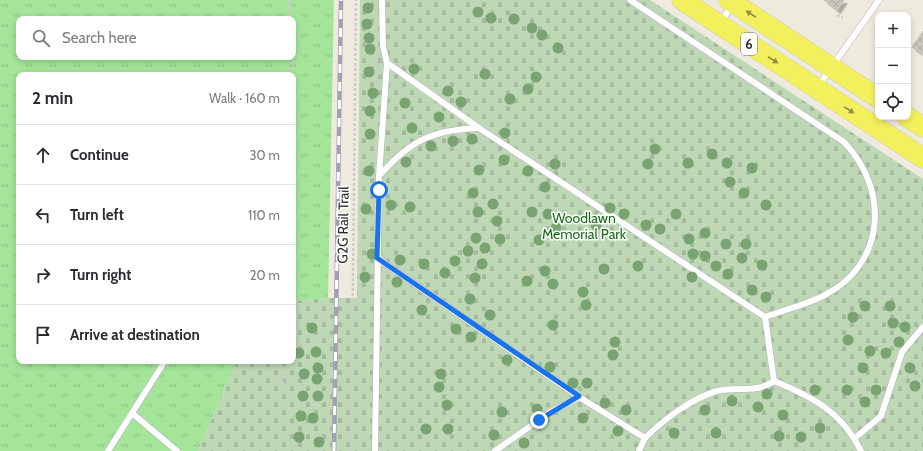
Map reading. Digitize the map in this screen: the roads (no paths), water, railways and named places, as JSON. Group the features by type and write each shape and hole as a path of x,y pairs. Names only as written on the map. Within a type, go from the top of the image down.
{"main road":[{"name":"6","path":"682,0 923,158"},
{"name":"6","path":"732,1 875,96"},
{"path":"911,119 923,127"}],"lane":[{"path":"375,451 379,176 387,63 384,46 382,0"},
{"path":"630,0 844,142 860,162 867,175 874,197 876,219 872,238 865,257 854,272 839,286 823,296 765,317"},
{"path":"817,88 830,67 879,0"},
{"path":"719,25 732,1"},
{"path":"387,63 479,128 765,317 774,381"},
{"path":"379,176 393,160 409,146 424,138 440,133 479,128"},
{"path":"377,258 579,396 645,438"},
{"path":"855,438 881,416 902,352 923,327"},
{"path":"108,451 163,364"},
{"path":"774,381 816,400 841,421 855,438 861,451"},
{"path":"639,451 645,438 660,424 676,413 717,391 754,390 774,381"},
{"path":"495,451 543,417 579,396"},
{"path":"132,413 177,451"}],"railway":[{"path":"334,451 341,0"}],"park label":[{"name":"Woodlawn Memorial Park","path":"584,226"}]}
